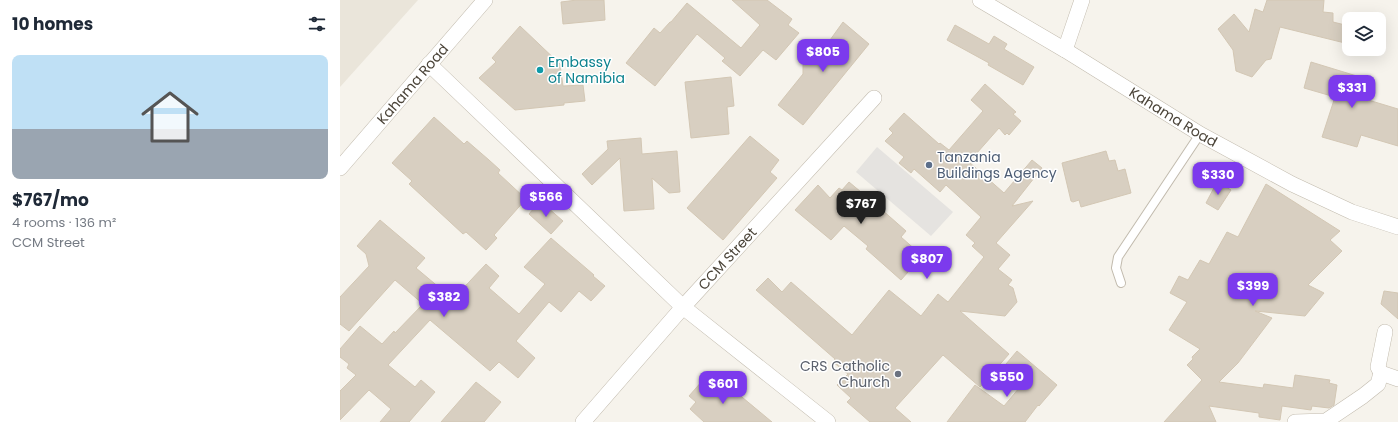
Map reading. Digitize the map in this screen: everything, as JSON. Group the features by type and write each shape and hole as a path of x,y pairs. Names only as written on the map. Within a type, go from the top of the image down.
{"street":[{"name":"Kahama Road","path":"340,168 485,0"},
{"name":"Kahama Road","path":"980,0 1065,50 1200,134 1292,184 1352,212 1398,227"},
{"path":"1065,50 1082,0"},
{"path":"429,64 683,307 828,422"},
{"name":"CCM Street","path":"583,422 683,307 874,98"},
{"path":"1295,422 1326,421 1378,384 1381,373 1378,363 1385,332"},
{"path":"1381,373 1398,379"}],"lane":[{"path":"1121,283 1116,268 1118,257 1200,134"}],"shaded area":[{"path":"340,0 418,0 340,87"},
{"path":"877,147 953,212 931,236 856,172"}],"building":[{"path":"577,0 604,0 605,20 563,24 561,2"},
{"path":"732,0 767,0 792,19 788,25 799,33 776,60 763,50 740,76 722,61 725,58 697,34 655,86 626,63 654,28 660,33 687,3 741,48 760,25"},
{"path":"1267,0 1324,0 1323,12 1333,13 1333,22 1342,24 1342,42 1280,27 1271,59 1266,60 1252,77 1236,71 1233,50 1218,29 1234,14 1249,32 1255,9 1263,12"},
{"path":"843,22 869,44 803,125 778,105 803,74 803,65 819,46 825,47"},
{"path":"955,25 989,44 994,36 1007,44 1004,49 1034,67 1023,85 988,65 989,63 947,40"},
{"path":"520,26 560,64 563,86 583,85 585,101 564,103 564,105 515,110 479,78 496,62 492,58"},
{"path":"1311,62 1360,77 1355,96 1398,109 1398,146 1361,135 1357,147 1322,137 1335,97 1304,88"},
{"path":"731,77 734,106 727,107 729,134 691,138 685,82"},
{"path":"985,84 1016,112 1013,114 1021,121 1009,135 1007,133 1005,135 999,128 969,162 1004,193 1032,160 1042,168 1012,206 1033,201 996,243 1010,255 998,269 1012,280 1008,285 1013,288 1017,302 1005,316 960,311 1009,354 980,387 943,355 895,408 911,422 870,422 847,402 851,398 837,385 848,374 833,362 835,359 756,290 768,278 782,292 791,282 852,335 889,290 921,316 938,294 948,302 984,257 972,246 975,243 966,235 981,217 946,185 940,192 914,169 911,173 899,163 904,157 885,141 893,133 889,129 904,113 939,144 940,143 949,150 983,111 971,100"},
{"path":"434,117 464,144 467,141 489,160 500,170 498,173 526,199 494,235 497,238 486,250 466,232 463,234 409,184 412,181 392,163"},
{"path":"750,136 779,160 770,172 777,178 723,240 687,208"},
{"path":"641,138 642,154 677,151 680,192 669,193 652,178 654,209 624,211 620,158 592,185 582,174 608,149 607,141"},
{"path":"1106,151 1109,161 1115,160 1118,171 1125,169 1131,193 1081,207 1079,200 1073,202 1071,201 1062,163"},
{"path":"849,182 867,197 871,193 885,205 881,209 906,231 901,237 918,252 912,260 916,263 901,280 866,249 868,246 844,226 831,240 795,210 818,185 830,198 839,188 842,190"},
{"path":"1217,182 1231,190 1218,210 1206,203"},
{"path":"1266,184 1340,231 1330,240 1342,251 1308,285 1324,293 1305,316 1255,311 1272,318 1238,363 1219,382 1263,388 1264,384 1293,388 1295,375 1330,380 1329,383 1337,385 1334,405 1329,408 1312,406 1311,410 1282,406 1280,420 1259,417 1259,413 1209,406 1216,422 1164,422 1202,380 1187,365 1200,349 1169,330 1187,302 1170,293 1179,276 1188,280 1200,260 1209,264 1227,232 1238,237"},
{"path":"540,201 563,221 551,234 529,214"},
{"path":"380,220 425,258 416,268 453,299 486,264 499,276 489,288 519,314 545,284 524,267 551,238 605,286 591,301 579,291 561,312 549,302 516,341 535,358 518,378 499,362 490,371 430,320 388,365 415,387 421,380 435,392 409,422 380,422 391,409 369,390 340,420 340,391 356,375 347,368 349,364 340,357 340,349 360,326 382,344 394,331 395,333 423,304 395,280 349,331 340,324 340,297 369,266 366,254 357,246"},
{"path":"1384,291 1398,293 1398,319 1381,304"},
{"path":"1017,351 1057,385 1039,406 1038,405 1025,422 947,422 975,385 1004,406 1025,381 1006,364"},
{"path":"716,378 723,385 725,383 772,422 704,422 690,409 696,402 689,396 703,380 710,385"},
{"path":"476,382 501,402 484,422 441,422"}],"place":[{"name":"Embassy of Namibia","path":"540,70"},
{"name":"Tanzania Buildings Agency","path":"929,165"},
{"name":"CRS Catholic Church","path":"898,374"}]}
